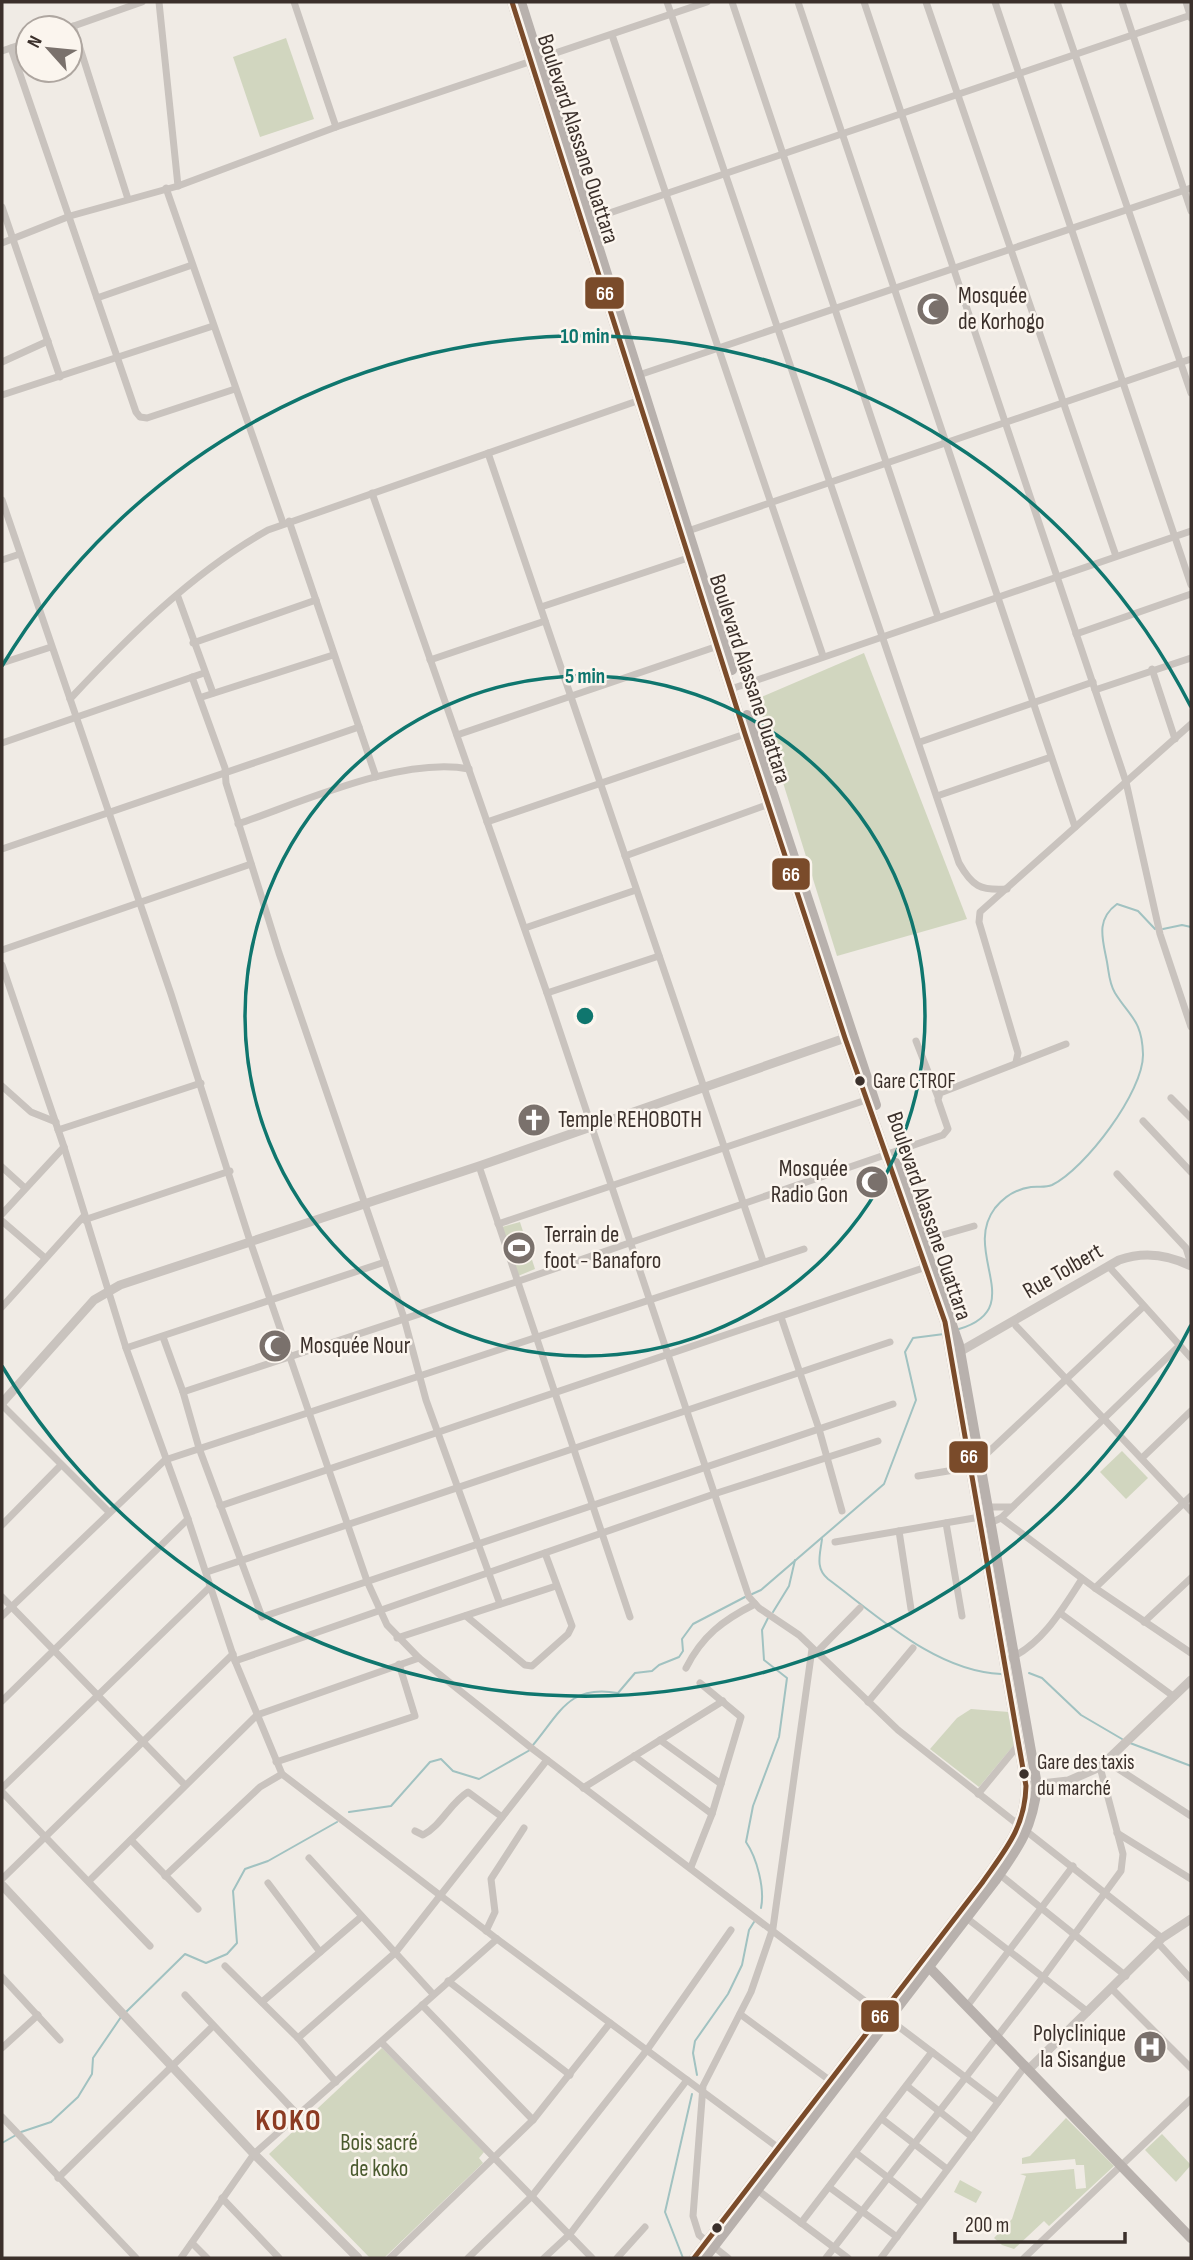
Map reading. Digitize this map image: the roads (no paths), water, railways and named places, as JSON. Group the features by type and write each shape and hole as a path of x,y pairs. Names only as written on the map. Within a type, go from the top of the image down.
{"main road":[{"name":"Boulevard Alassane Ouattara","path":"512,2 536,61"},
{"name":"Boulevard Alassane Ouattara","path":"522,2 536,61 734,688 869,1098 949,1322 957,1352 974,1464 987,1517 1034,1810 994,1877 711,2245 705,2258"},
{"name":"Boulevard Alassane Ouattara","path":"685,532 688,558 701,583 718,646 734,688 745,734 772,803"},
{"name":"Boulevard Alassane Ouattara","path":"889,1154 925,1240 930,1266"},
{"path":"926,1964 998,2035 1191,2238"},
{"name":"Boulevard Alassane Ouattara","path":"694,2258 711,2245"}],"street":[{"path":"84,22 142,2"},
{"path":"159,2 177,186"},
{"path":"294,2 335,127"},
{"path":"667,2 959,863 969,880 986,891 1007,889"},
{"path":"2,243 70,216 177,186 335,127 707,2"},
{"path":"732,2 938,617"},
{"path":"798,2 892,289 1075,827"},
{"path":"864,2 1126,782 1157,923 1191,1027"},
{"path":"926,2 1116,556"},
{"path":"995,2 1191,585"},
{"path":"1057,2 1191,393"},
{"path":"1122,2 1188,189 1191,211"},
{"path":"586,220 1191,16 1186,2"},
{"path":"612,35 823,656"},
{"path":"2,51 14,46"},
{"path":"10,47 70,216 116,358 140,417 147,418 235,388"},
{"path":"84,69 128,199"},
{"path":"166,188 212,326 316,600 376,777"},
{"path":"636,376 1188,189"},
{"path":"2,207 60,377"},
{"path":"97,298 192,265"},
{"path":"2,395 212,326"},
{"path":"2,362 48,341"},
{"path":"685,532 828,480 946,443 1191,359"},
{"path":"69,699 139,628 253,540 286,522 643,399"},
{"path":"488,453 763,1261"},
{"path":"372,493 548,993 749,1597 764,1612 799,1635 868,1702 978,1794 1107,1892 1160,1941 1191,1979"},
{"path":"2,503 201,1083 250,1241 379,1611 397,1638 419,1658 530,1747 773,1928 998,2102"},
{"path":"734,688 1191,531"},
{"path":"2,560 20,554"},
{"path":"541,607 688,558"},
{"path":"1076,634 1191,594"},
{"path":"178,597 213,693"},
{"path":"193,643 316,600"},
{"path":"430,660 545,621"},
{"path":"457,735 718,646"},
{"path":"2,663 51,647"},
{"path":"202,697 333,655"},
{"path":"920,743 1032,702 1191,658"},
{"path":"1152,669 1175,738"},
{"path":"2,743 204,673"},
{"path":"192,677 202,697 251,864 404,1318 437,1431 460,1487 500,1604"},
{"path":"1016,1062 1018,1054 979,916 1191,724"},
{"path":"2,849 359,727"},
{"path":"487,822 745,734"},
{"path":"937,796 1051,757"},
{"path":"238,824 376,777 433,765 469,769"},
{"path":"625,856 772,803"},
{"path":"2,950 251,864"},
{"path":"525,928 636,890"},
{"path":"548,993 659,956"},
{"path":"2,965 64,1147 126,1348 207,1572 234,1657 282,1774 486,1931 783,2151"},
{"path":"108,1511 2,1404 94,1300 108,1291 849,1037"},
{"path":"183,1392 516,1282 947,1132 938,1097 916,1041"},
{"path":"938,1097 1016,1062 1066,1044"},
{"path":"2,1086 31,1112 57,1126 201,1083"},
{"path":"498,1224 869,1098"},
{"path":"1171,1098 1191,1118"},
{"path":"1143,1121 1191,1171"},
{"path":"2,1214 64,1147"},
{"path":"479,1166 630,1617"},
{"path":"2,1167 25,1188"},
{"path":"2,1307 84,1218 230,1171"},
{"path":"1117,1174 1186,1248 1191,1265"},
{"path":"2,1222 45,1258"},
{"path":"925,1240 974,1226"},
{"path":"2,1616 108,1511 165,1460 804,1249"},
{"name":"Rue Tolbert","path":"957,1352 1119,1260 1139,1255 1157,1255 1191,1265"},
{"name":"Rue Tolbert","path":"957,1352 1016,1326 1111,1269 1147,1259 1170,1262 1191,1272"},
{"path":"126,1348 272,1302 385,1262"},
{"path":"220,1506 930,1266"},
{"path":"1111,1269 1191,1358"},
{"path":"918,1476 974,1464 1143,1307"},
{"path":"781,1317 819,1429 842,1511"},
{"path":"1016,1326 1191,1511"},
{"path":"163,1337 199,1448 262,1617 893,1404"},
{"path":"207,1572 890,1342"},
{"path":"835,1542 987,1517 1010,1507 1179,1346"},
{"path":"1142,1458 1191,1412"},
{"path":"2,1879 234,1657 379,1611 714,1494 878,1441"},
{"path":"2,1525 61,1465"},
{"path":"1095,1588 1191,1496"},
{"path":"987,1517 1010,1507"},
{"path":"987,1517 1191,1653"},
{"path":"2,1700 188,1519"},
{"path":"946,1523 962,1616"},
{"path":"899,1531 911,1609"},
{"path":"466,1616 525,1664 532,1666 571,1630 545,1553"},
{"path":"1144,1622 1191,1578"},
{"path":"1009,1658 1029,1648 1060,1613 1082,1579"},
{"path":"397,1638 556,1586"},
{"path":"150,1946 2,1790 210,1587"},
{"path":"2,1597 185,1785"},
{"path":"686,1668 701,1641 733,1615 755,1604"},
{"path":"728,2258 699,2235 693,2216 703,2093 713,2064 740,2014 773,1928 814,1651 860,1608"},
{"path":"1060,1613 1173,1696"},
{"path":"868,1702 913,1648"},
{"path":"89,1881 257,1715 419,1658"},
{"path":"276,1762 415,1716 399,1664"},
{"path":"1031,1785 1068,1781 1103,1764 1191,1680"},
{"path":"691,1867 712,1814 741,1717 700,1683"},
{"path":"583,1788 723,1701"},
{"path":"660,1740 721,1784"},
{"path":"978,1794 1024,1748"},
{"path":"634,1756 712,1814"},
{"path":"299,2038 394,1953 547,1760"},
{"path":"1103,1764 1191,1816"},
{"path":"826,2258 1107,1892 1123,1862 1103,1764"},
{"path":"165,1876 260,1787 282,1774"},
{"path":"415,1830 423,1835 431,1831 456,1799 468,1792 502,1817"},
{"path":"486,1931 495,1912 491,1879 524,1828"},
{"path":"1116,1832 1191,1878"},
{"path":"131,1840 198,1909"},
{"path":"309,1858 433,1994"},
{"path":"968,2005 1073,1866"},
{"path":"994,1877 1040,1907 1126,1976"},
{"path":"268,1883 320,1952"},
{"path":"2,1885 254,2154 358,2258"},
{"path":"964,1915 1088,2012"},
{"path":"262,2002 361,1916"},
{"path":"881,2258 1027,2067 1160,1941 1191,1919"},
{"path":"468,2258 532,2196 647,2050 731,1930"},
{"path":"181,2258 254,2154 497,1939"},
{"path":"225,1966 299,2038 336,2082"},
{"path":"2,1977 60,2040"},
{"path":"448,1981 570,2075"},
{"path":"1112,1989 1191,2068"},
{"path":"185,1995 298,2115"},
{"path":"422,2005 533,2120"},
{"path":"740,2014 834,2084"},
{"path":"2,2048 38,2015"},
{"path":"390,2258 496,2159 533,2120 610,2023"},
{"path":"58,2178 213,2026"},
{"path":"382,2043 592,2258"},
{"path":"802,2223 932,2052"},
{"path":"544,2258 569,2234 687,2080"},
{"path":"907,2086 972,2137"},
{"path":"1024,2258 1191,2099"},
{"path":"2,2117 136,2258"},
{"path":"882,2119 947,2169"},
{"path":"856,2153 921,2203"},
{"path":"829,2187 897,2237"},
{"path":"755,2188 848,2258"},
{"path":"222,2199 279,2258"},
{"path":"617,2258 645,2227"},
{"path":"192,2243 207,2258"}],"waterway":[{"path":"959,1329 979,1320 989,1308 992,1293 985,1243 987,1225 995,1208 1015,1192 1031,1187 1049,1186 1065,1176 1096,1146 1134,1088 1141,1070 1142,1043 1138,1026 1115,993 1109,978 1102,931 1106,917 1117,904 1138,911 1155,929"},
{"path":"1163,929 1182,925 1191,927"},
{"path":"750,1595 761,1590 884,1484 916,1400 905,1352 913,1338 944,1334"},
{"path":"822,1539 819,1561 824,1575 887,1625 953,1663 977,1671 1001,1674"},
{"path":"773,1612 789,1586 795,1560"},
{"path":"533,1745 559,1712 577,1697 601,1691 618,1693 635,1673 652,1671 659,1665 679,1657 683,1651 682,1639 693,1624 745,1597"},
{"path":"761,1908 759,1874 754,1856 746,1842 753,1806 779,1737 787,1678 764,1660 762,1630 769,1616"},
{"path":"1029,1673 1042,1678 1081,1715 1122,1739"},
{"path":"1130,1743 1191,1766"},
{"path":"349,1812 391,1806 430,1762 441,1759 453,1771 479,1779 530,1750"},
{"path":"125,2013 185,1954 206,1963 227,1954 237,1943 233,1891 245,1869 268,1861 337,1822"},
{"path":"697,2075 693,2053 695,2041 728,1994 742,1965 749,1930 754,1922"},
{"path":"21,2132 51,2122 78,2097 92,2074 93,2058 121,2017"},
{"path":"683,2258 665,2212 692,2094"},
{"path":"2,2143 16,2135"}],"place":[{"name":"Mosquée de Korhogo","path":"933,309"},
{"name":"Gare CTROF","path":"860,1081"},
{"name":"Temple REHOBOTH","path":"534,1120"},
{"name":"Mosquée Radio Gon","path":"872,1182"},
{"name":"Terrain de foot - Banaforo","path":"519,1248"},
{"name":"Mosquée Nour","path":"275,1346"},
{"name":"Gare des taxis du marché","path":"1024,1774"},
{"name":"Polyclinique la Sisangue","path":"1150,2047"}],"district":[{"name":"KOKO","path":"289,2121"}],"park label":[{"name":"Bois sacré de koko","path":"379,2156"}]}
